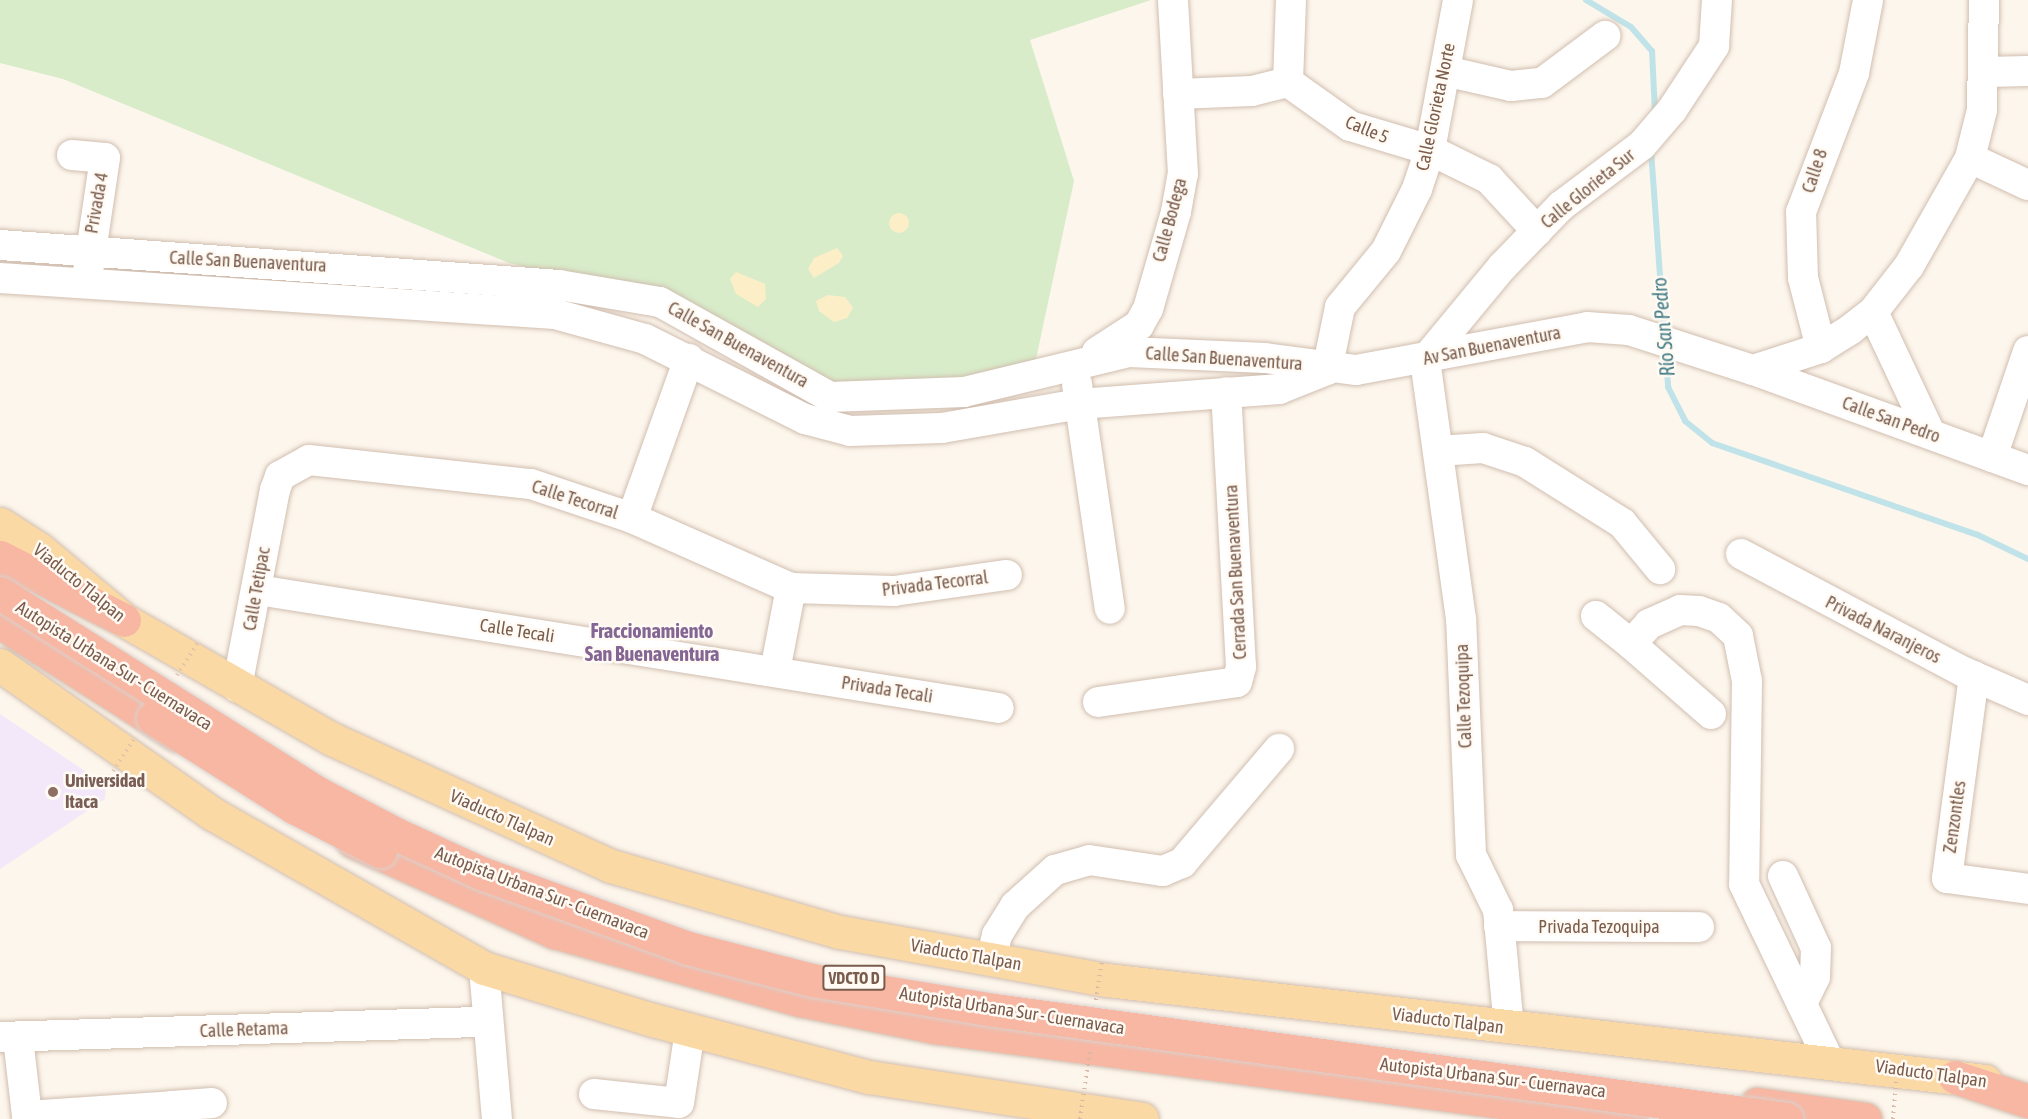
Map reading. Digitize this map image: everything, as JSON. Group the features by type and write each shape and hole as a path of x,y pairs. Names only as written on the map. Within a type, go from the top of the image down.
{"highway":[{"path":"0,557 124,620"},
{"name":"VDCTO D","path":"0,585 292,768 415,832 557,894 740,954 935,992 1865,1119"},
{"name":"Autopista Urbana Sur - Cuernavaca","path":"0,593 316,792 396,834 481,873 688,948 812,980 994,1010 1787,1119"},
{"name":"VDCTO D","path":"0,621 375,854 555,932 801,1000 935,1027 1631,1119"},
{"name":"Autopista Urbana Sur - Cuernavaca","path":"0,621 294,807 377,849 571,928 684,964 803,994 988,1025 1694,1119"},
{"path":"1955,1077 2028,1101"}],"main road":[{"name":"Viaducto Tlalpan","path":"0,524 39,549 124,620 237,687 343,744 611,866 840,932 1107,980 1509,1028 1829,1060 2028,1087"},
{"path":"0,665 213,814 484,968 690,1030 869,1077 1142,1119"}],"street":[{"name":"Calle Bodega","path":"1074,366 1125,336 1148,309 1183,174 1173,0"},
{"path":"1178,94 1252,91 1288,82 1291,0"},
{"name":"Calle Glorieta Norte","path":"1341,370 1340,307 1386,251 1430,150 1458,0"},
{"name":"Calle Glorieta Sur","path":"1425,360 1537,231 1642,146 1672,110 1713,46 1717,0"},
{"name":"Calle 8","path":"1821,348 1803,278 1802,212 1854,74 1868,0"},
{"path":"1753,370 1821,348 1873,312 1910,266 1970,158 1985,72 1984,0"},
{"path":"1445,71 1511,86 1542,84 1605,36"},
{"path":"1985,72 2028,71"},
{"name":"Calle 5","path":"1288,82 1350,126 1430,150 1490,178 1537,231"},
{"name":"Privada 4","path":"72,155 105,158 88,267"},
{"path":"1970,158 2028,185"},
{"name":"Calle San Buenaventura","path":"0,245 88,267 555,314 645,339 806,419 849,431 942,428 1079,404 1279,389 1341,370"},
{"name":"Calle San Buenaventura","path":"0,278 88,267 559,285 660,302 830,397 964,392 1074,366 1152,352 1292,360 1341,370"},
{"path":"1873,312 1930,433"},
{"name":"Av San Buenaventura","path":"1341,370 1425,360 1587,327 1629,330 1753,370"},
{"path":"1992,458 2028,351"},
{"name":"Calle San Buenaventura","path":"632,518 689,360"},
{"name":"Calle Tezoquipa","path":"1425,360 1461,619 1471,855 1498,910 1509,1028"},
{"path":"1074,366 1110,609"},
{"name":"Calle San Pedro","path":"1753,370 2028,470"},
{"name":"Cerrada San Buenaventura","path":"1098,702 1237,682 1241,667 1226,392"},
{"path":"1438,451 1484,448 1525,462 1622,523 1660,569"},
{"name":"Calle Tecorral","path":"275,490 280,476 309,460 531,484 632,518 791,588"},
{"name":"Calle Tetipac","path":"237,687 258,591 275,490"},
{"name":"Privada Naranjeros","path":"1740,554 1974,676 2028,700"},
{"name":"Privada Tecorral","path":"791,588 894,591 1007,575"},
{"path":"775,671 791,588"},
{"name":"Calle Tecali","path":"258,591 775,671"},
{"path":"1631,644 1649,624 1680,610 1719,618 1738,636 1747,681 1744,884 1829,1060"},
{"path":"1596,616 1711,714"},
{"name":"Privada Tecali","path":"775,671 999,708"},
{"name":"Zenzontles","path":"1974,676 1947,878 2028,889"},
{"path":"991,958 997,935 1015,906 1055,870 1089,860 1163,871 1182,863 1279,749"},
{"path":"1783,876 1816,948 1815,977 1802,1004"},
{"name":"Privada Tezoquipa","path":"1499,926 1699,927"},
{"path":"484,968 497,1119"},
{"name":"Calle Retama","path":"9,1038 488,1022"},
{"path":"594,1094 679,1103 690,1030"},
{"path":"9,1038 27,1116 172,1112 212,1103"}],"path":[{"path":"1893,1119 1898,1061"}],"shaded area":[{"name":"Universidad Itaca","path":"0,714 106,785 105,799 0,869"}],"green space":[{"path":"0,0 1151,0 1030,40 1074,181 1036,359 960,381 810,386 605,286 509,263 63,79 0,63"}],"sand":[{"path":"899,213 906,216 909,223 906,230 899,233 892,230 889,223 892,216"},
{"path":"837,248 843,256 839,263 814,278 808,269 814,258"},
{"path":"736,272 765,284 766,299 758,307 736,294 730,279"},
{"path":"828,295 845,297 853,308 847,318 834,322 819,311 816,301"}],"waterway":[{"name":"Río San Pedro","path":"1586,0 1631,27 1652,51 1655,113"},
{"name":"Río San Pedro","path":"1651,150 1664,331"},
{"name":"Río San Pedro","path":"1665,350 1668,387 1685,421 1712,443 1978,535 2028,559"}],"place":[{"name":"Universidad Itaca","path":"53,792"}],"district":[{"name":"Fraccionamiento San Buenaventura","path":"652,642"}]}
